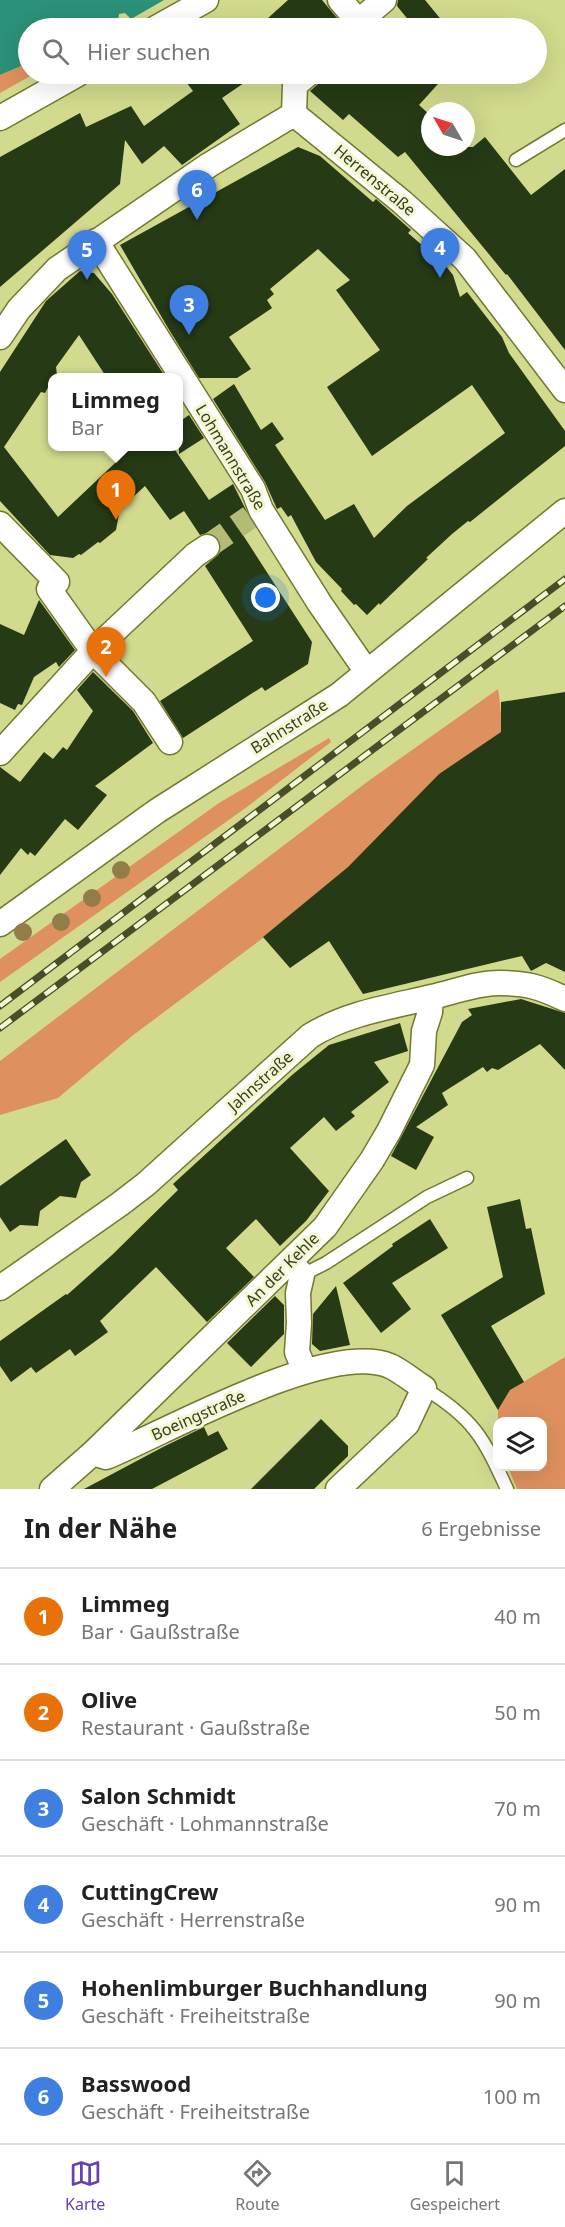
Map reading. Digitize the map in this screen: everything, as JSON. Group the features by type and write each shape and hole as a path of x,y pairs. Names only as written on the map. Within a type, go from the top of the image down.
{"street":[{"path":"174,18 206,0"},
{"path":"340,0 351,18"},
{"path":"363,18 384,0"},
{"path":"0,118 60,84"},
{"path":"0,338 19,309 57,269 209,165 294,114 296,84"},
{"name":"Herrenstraße","path":"294,114 402,202 465,259 565,390"},
{"name":"Lohmannstraße","path":"96,241 180,373"},
{"name":"Lohmannstraße","path":"183,378 253,489 256,513 367,672"},
{"name":"Bahnstraße","path":"0,924 157,811 339,695 565,511"},
{"path":"0,524 57,582 49,589 93,651 144,702 170,742"},
{"path":"0,753 93,651 195,555 207,547"},
{"name":"Jahnstraße","path":"0,1288 129,1197 310,1036 324,1027 363,1013 477,985 497,983 540,987 565,999"},
{"name":"An der Kehle","path":"52,1489 297,1268 372,1160 422,1065 424,1031 430,1012 431,997"},
{"path":"297,1268 299,1323 297,1352 305,1371"},
{"name":"Boeingstraße","path":"93,1453 106,1457 205,1411 305,1371 346,1363 389,1365 424,1388"},
{"path":"339,1489 407,1424 424,1388"}],"lane":[{"path":"516,160 565,130"},
{"path":"297,1268 326,1263 427,1197 467,1178"},
{"name":"Boeingstraße","path":"424,1388 465,1417 486,1444 507,1489"}],"shaded area":[{"path":"18,67 18,83 0,93 0,75"},
{"path":"498,689 501,715 506,729 439,774 348,867 263,938 132,1036 58,1098 0,1115 0,1061 367,782"},
{"path":"329,738 331,742 247,807 0,982 0,959 219,803"},
{"path":"565,1357 565,1489 517,1489 510,1471 547,1471 547,1417 498,1417 498,1410 510,1390"}],"water":[{"path":"0,0 164,0 133,18 125,13 119,14 118,18 18,18 18,67 0,75"}],"building":[{"path":"288,0 322,0 337,18 268,18"},
{"path":"398,0 425,0 440,18 407,18 397,6"},
{"path":"188,84 242,84 222,98 240,124 182,165 164,146 142,164 125,140 120,184 0,287 0,157 80,113 86,127 131,106 144,126 193,91"},
{"path":"318,84 438,84 419,105 421,107 421,156 475,156 475,145 485,137 531,195 565,169 565,350 507,274 405,152 398,157 349,114 343,120 310,91"},
{"path":"298,147 320,156 373,202 376,199 411,230 408,233 445,265 453,275 460,297 467,292 502,337 509,353 565,431 565,446 452,534 367,615 356,604 354,605 316,562 291,515 288,517 281,507 277,509 265,482 213,399 234,384 261,430 272,422 284,439 275,445 325,520 354,504 374,538 407,506 505,433 472,385 372,456 327,387 380,350 336,290 350,280 318,249 270,289 274,294 267,300 272,308 229,337 251,369 237,378 199,378 120,245"},
{"path":"80,271 94,273 112,294 163,373 104,373 79,335 56,367 57,373 48,373 48,387 45,393 41,392 4,447 58,517 128,451 176,451 209,500 233,484 253,524 241,532 312,642 308,664 265,691 262,687 183,738 160,701 253,641 205,566 219,554 221,546 218,539 213,534 200,535 184,511 170,520 145,486 120,509 116,530 100,543 98,542 73,558 50,555 0,501 0,372 46,301"},
{"path":"189,415 204,438 179,454 179,451 183,451 183,419"},
{"path":"39,600 75,650 59,667 56,662 34,677 22,705 18,704 15,710 0,703 0,624 24,635"},
{"path":"93,672 133,711 153,743 95,786 107,795 78,830 65,819 35,856 30,852 28,855 21,848 0,875 0,767 20,782 44,752 53,759 63,747 67,750 93,711 77,690"},
{"path":"565,692 565,972 546,963 531,971 522,956 363,994 329,941 290,968 263,937 348,867 439,774 501,732 501,702"},
{"path":"521,999 565,1013 565,1070 540,1044 498,1070 492,1068 487,1072 483,1067 442,1093 448,1105 416,1127 434,1137 416,1170 391,1156 462,1022 472,1015 468,1009"},
{"path":"400,1023 408,1051 374,1062 389,1082 351,1112 355,1116 336,1131 324,1117 290,1148 329,1191 306,1221 280,1246 256,1219 226,1248 254,1277 207,1322 156,1267 100,1321 108,1332 75,1356 70,1349 36,1373 31,1367 11,1382 0,1366 0,1341 67,1295 112,1255 178,1190 173,1184 292,1075 329,1045"},
{"path":"66,1139 91,1175 81,1182 76,1198 60,1196 40,1211 38,1226 20,1225 10,1232 0,1217 0,1186"},
{"path":"520,1199 526,1229 531,1228 545,1294 491,1326 524,1382 510,1390 498,1410 441,1315 503,1277 487,1207"},
{"path":"430,1219 448,1248 392,1283 411,1309 381,1333 343,1283 393,1246 392,1244"},
{"path":"336,1286 350,1345 320,1351 312,1344 313,1314"},
{"path":"275,1296 284,1305 284,1334 251,1367 227,1343"},
{"path":"321,1419 348,1446 348,1456 314,1489 251,1489"},
{"path":"204,1427 208,1436 218,1431 228,1449 152,1489 84,1489 163,1447"}],"tunnel":[{"path":"207,547 250,517"}],"railway":[{"path":"0,1006 565,579"},
{"path":"0,1028 565,606"}],"place":[{"name":"Basswood","path":"197,220"},
{"name":"CuttingCrew","path":"440,278"},
{"name":"Hohenlimburger Buchhandlung","path":"87,280"},
{"name":"Salon Schmidt","path":"189,335"},
{"name":"Limmeg","path":"116,520"},
{"name":"Olive","path":"106,677"}]}
